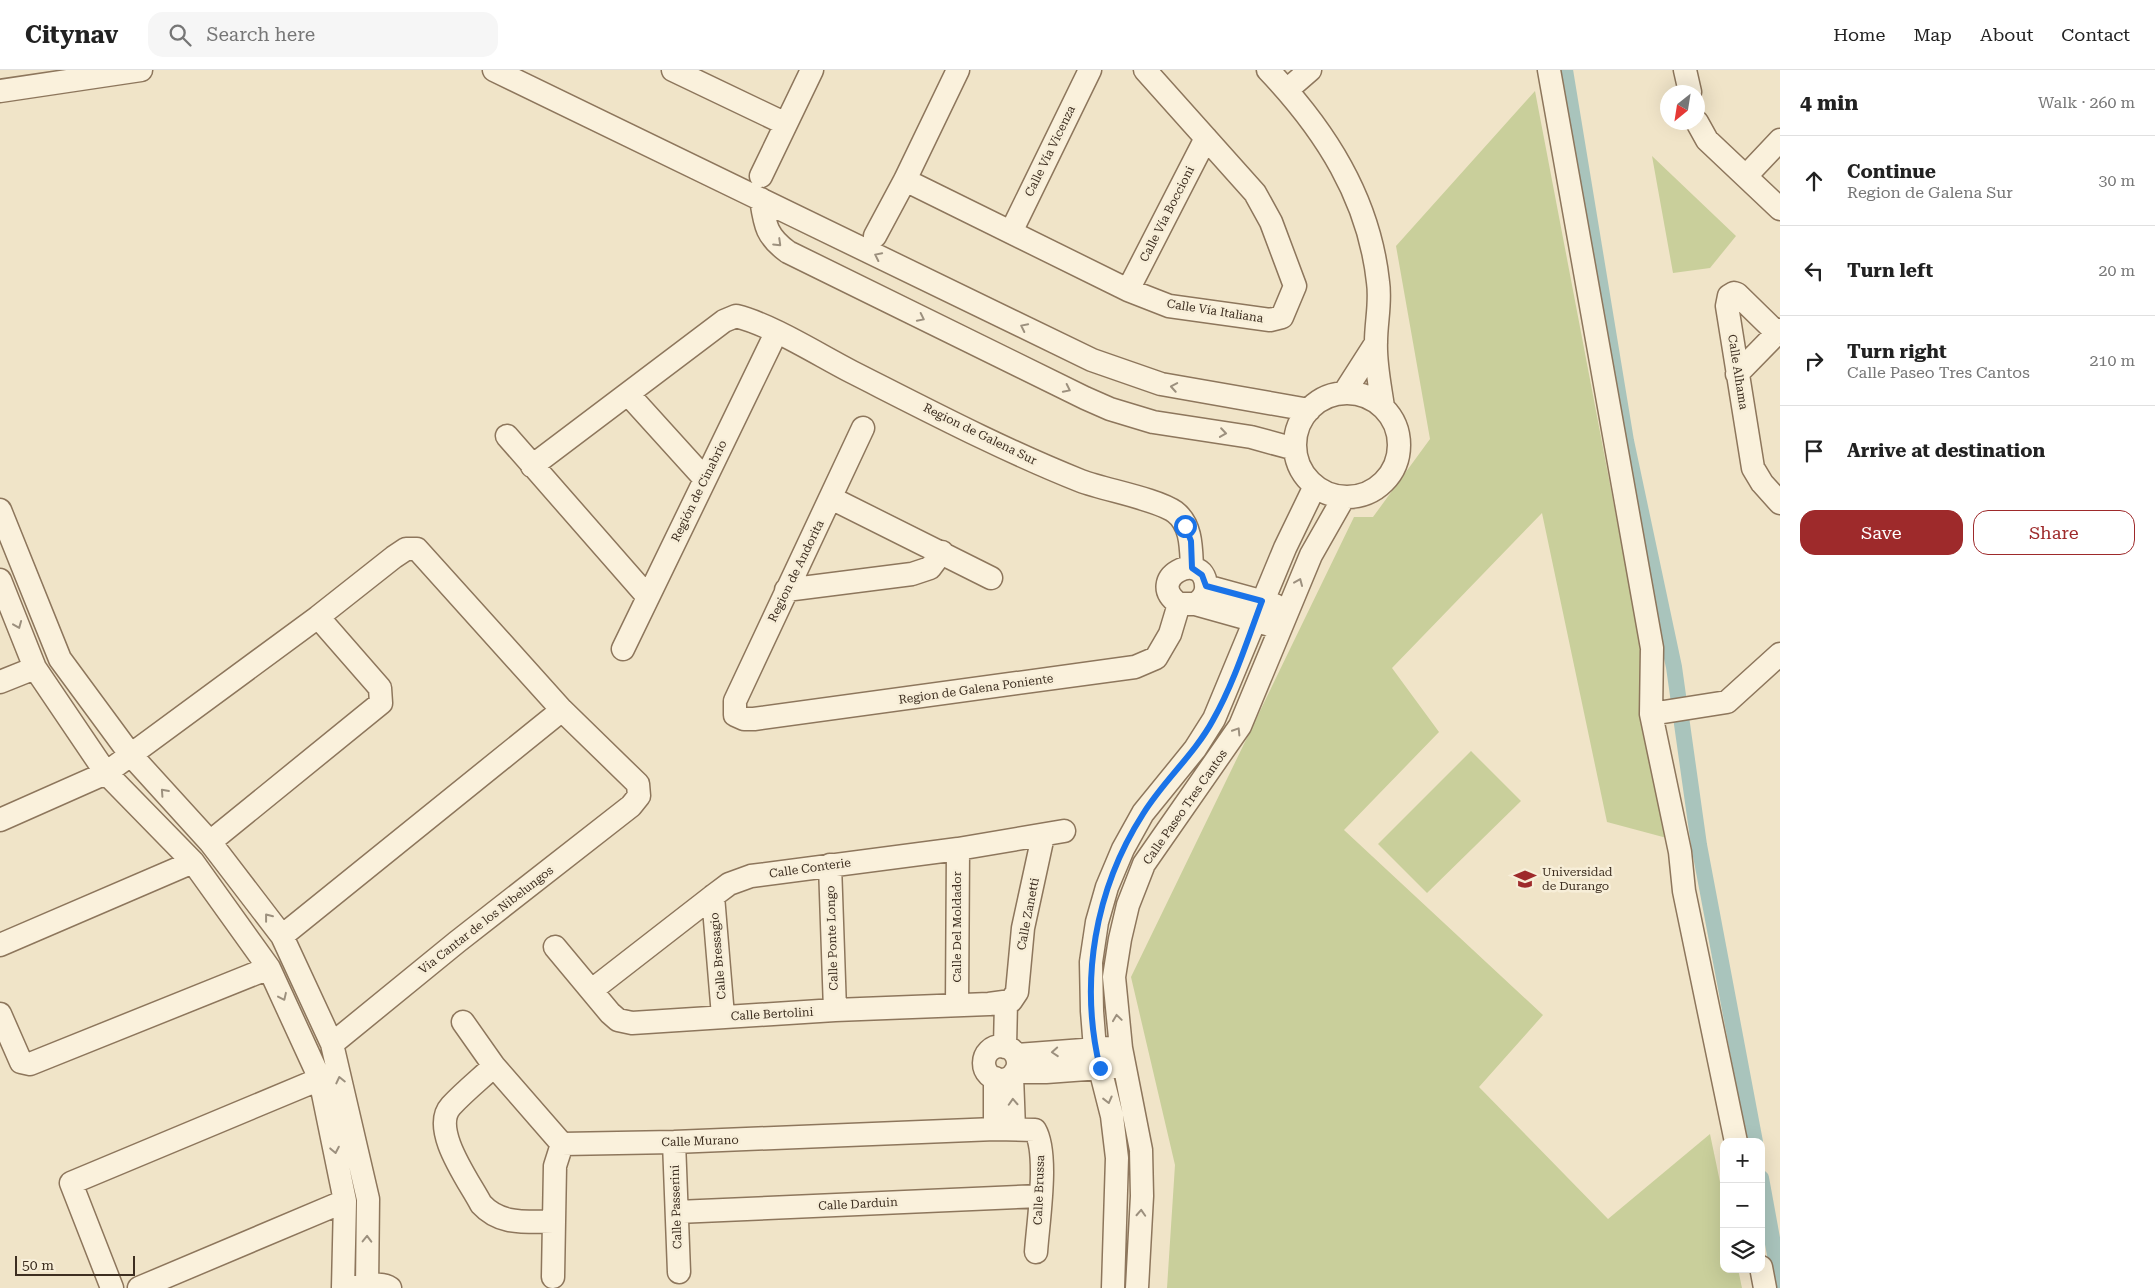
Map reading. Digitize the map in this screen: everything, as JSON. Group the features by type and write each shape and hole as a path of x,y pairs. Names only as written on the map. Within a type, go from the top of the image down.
{"street":[{"path":"0,91 141,70"},
{"path":"494,70 1092,360 1161,384 1309,410"},
{"path":"762,176 812,70"},
{"path":"875,236 905,180 958,70"},
{"name":"Calle Vía Vicenza","path":"1011,232 1090,70"},
{"name":"Calle Vía Italiana","path":"905,180 1128,290 1169,306 1270,320 1282,317 1295,286 1271,222 1255,193 1145,70"},
{"path":"1268,70 1287,90 1339,159 1368,226 1379,283 1376,343 1383,407"},
{"path":"1287,90 1310,70"},
{"path":"1549,70 1652,648 1651,714 1680,852 1684,891 1735,1138"},
{"path":"1685,70 1688,85"},
{"path":"676,71 786,124"},
{"path":"1701,130 1707,140 1780,209"},
{"name":"Calle Vía Boccioni","path":"1128,290 1206,138"},
{"path":"1746,176 1780,140"},
{"path":"760,199 764,223 770,236 788,252 1094,402 1153,422 1251,437 1295,449"},
{"name":"Calle Alhama","path":"1778,331 1737,294 1734,293 1729,296 1728,306 1737,374 1754,468 1762,484 1780,503"},
{"name":"Region de Galena Sur","path":"628,394 724,321 736,316 746,319 1056,471 1163,506 1175,513 1185,526 1191,541 1192,568"},
{"path":"1737,374 1778,331"},
{"name":"Región de Cinabrio","path":"623,649 776,333"},
{"path":"1344,393 1376,343"},
{"path":"1344,393 1364,396 1383,407 1397,427 1400,452 1397,464 1391,475 1372,492 1344,498 1325,492 1315,486 1303,472 1295,449 1297,431 1309,410 1324,399 1344,393"},
{"path":"532,466 628,394 705,479"},
{"name":"Region de Andorita","path":"735,715 735,701 863,428"},
{"path":"506,436 648,597"},
{"name":"Calle Paseo Tres Cantos","path":"1113,1288 1117,1158 1112,1116 1098,1059 1091,962 1097,922 1107,887 1123,849 1143,813 1195,749 1214,719 1258,611 1315,486"},
{"path":"831,498 991,578"},
{"name":"Calle Paseo Tres Cantos","path":"1137,1288 1142,1196 1141,1150 1123,1057 1114,977 1128,905 1144,864 1240,726 1259,685 1284,618 1311,555 1344,498"},
{"path":"0,510 60,659 130,754 210,842 282,936 332,1044 368,1199 367,1288"},
{"path":"0,820 106,773 318,617 394,557 406,549 416,549 562,710 282,936"},
{"path":"786,590 912,574 930,568 942,552"},
{"path":"1193,598 1202,575 1192,568 1174,572 1168,583 1170,595 1258,611 1284,618"},
{"path":"0,580 35,668 106,773 193,862 270,968 320,1078 345,1201 343,1288 367,1288 379,1284 390,1288"},
{"name":"Region de Galena Poniente","path":"735,715 744,719 754,720 1134,667 1156,658 1193,598"},
{"path":"210,842 381,703 380,688 318,617"},
{"path":"1651,714 1727,702 1780,654"},
{"path":"0,682 35,668"},
{"name":"Via Cantar de los Nibelungos","path":"332,1044 464,936 631,806 639,796 638,784 562,710"},
{"name":"Calle Conterie","path":"592,990 729,884 751,876 958,849 1054,834"},
{"name":"Calle Zanetti","path":"1004,999 1054,834"},
{"name":"Calle Del Moldador","path":"957,1005 958,849"},
{"path":"0,946 193,862"},
{"name":"Calle Ponte Longo","path":"830,866 835,1010"},
{"name":"Calle Bressagio","path":"713,896 723,1016"},
{"name":"Calle Bertolini","path":"555,947 618,1020 632,1023 723,1016 957,1005 1004,999"},
{"path":"0,1014 21,1062 30,1064 270,968"},
{"path":"1004,999 1006,1063 1015,1129"},
{"path":"462,1022 494,1066 562,1144 555,1166 553,1277"},
{"path":"1006,1063 1123,1057"},
{"path":"494,1066 450,1106 444,1126 446,1138 481,1204 488,1212 497,1218 509,1221 554,1222"},
{"path":"112,1288 71,1183 320,1078"},
{"name":"Calle Murano","path":"562,1144 674,1142 1015,1129"},
{"name":"Calle Brussa","path":"1015,1129 1040,1138 1042,1165 1036,1252"},
{"name":"Calle Passerini","path":"674,1142 679,1272"},
{"name":"Calle Darduin","path":"677,1212 1040,1196"},
{"path":"139,1288 345,1201"},
{"path":"1762,1273 1765,1288"}],"green space":[{"path":"1535,91 1678,841 1607,822 1542,513 1392,668 1439,732 1344,830 1543,1015 1479,1087 1608,1219 1710,1134 1720,1182 1720,1273 1739,1273 1742,1288 1167,1288 1175,1165 1131,977 1354,517 1373,517 1430,439 1396,246"},
{"path":"1652,156 1736,236 1710,268 1673,273"},
{"path":"1471,751 1521,801 1427,893 1378,844"}],"waterway":[{"path":"1565,70 1626,441 1674,667 1699,845 1754,1138"},
{"path":"1762,1183 1780,1282"}],"place":[{"name":"Universidad de Durango","path":"1525,879"}],"route":[{"path":"1100,1068 1092,1011 1091,962 1097,922 1107,887 1123,849 1143,813 1162,787 1195,749 1214,719 1262,601 1206,586 1202,575 1192,568 1191,541 1185,526"}]}
